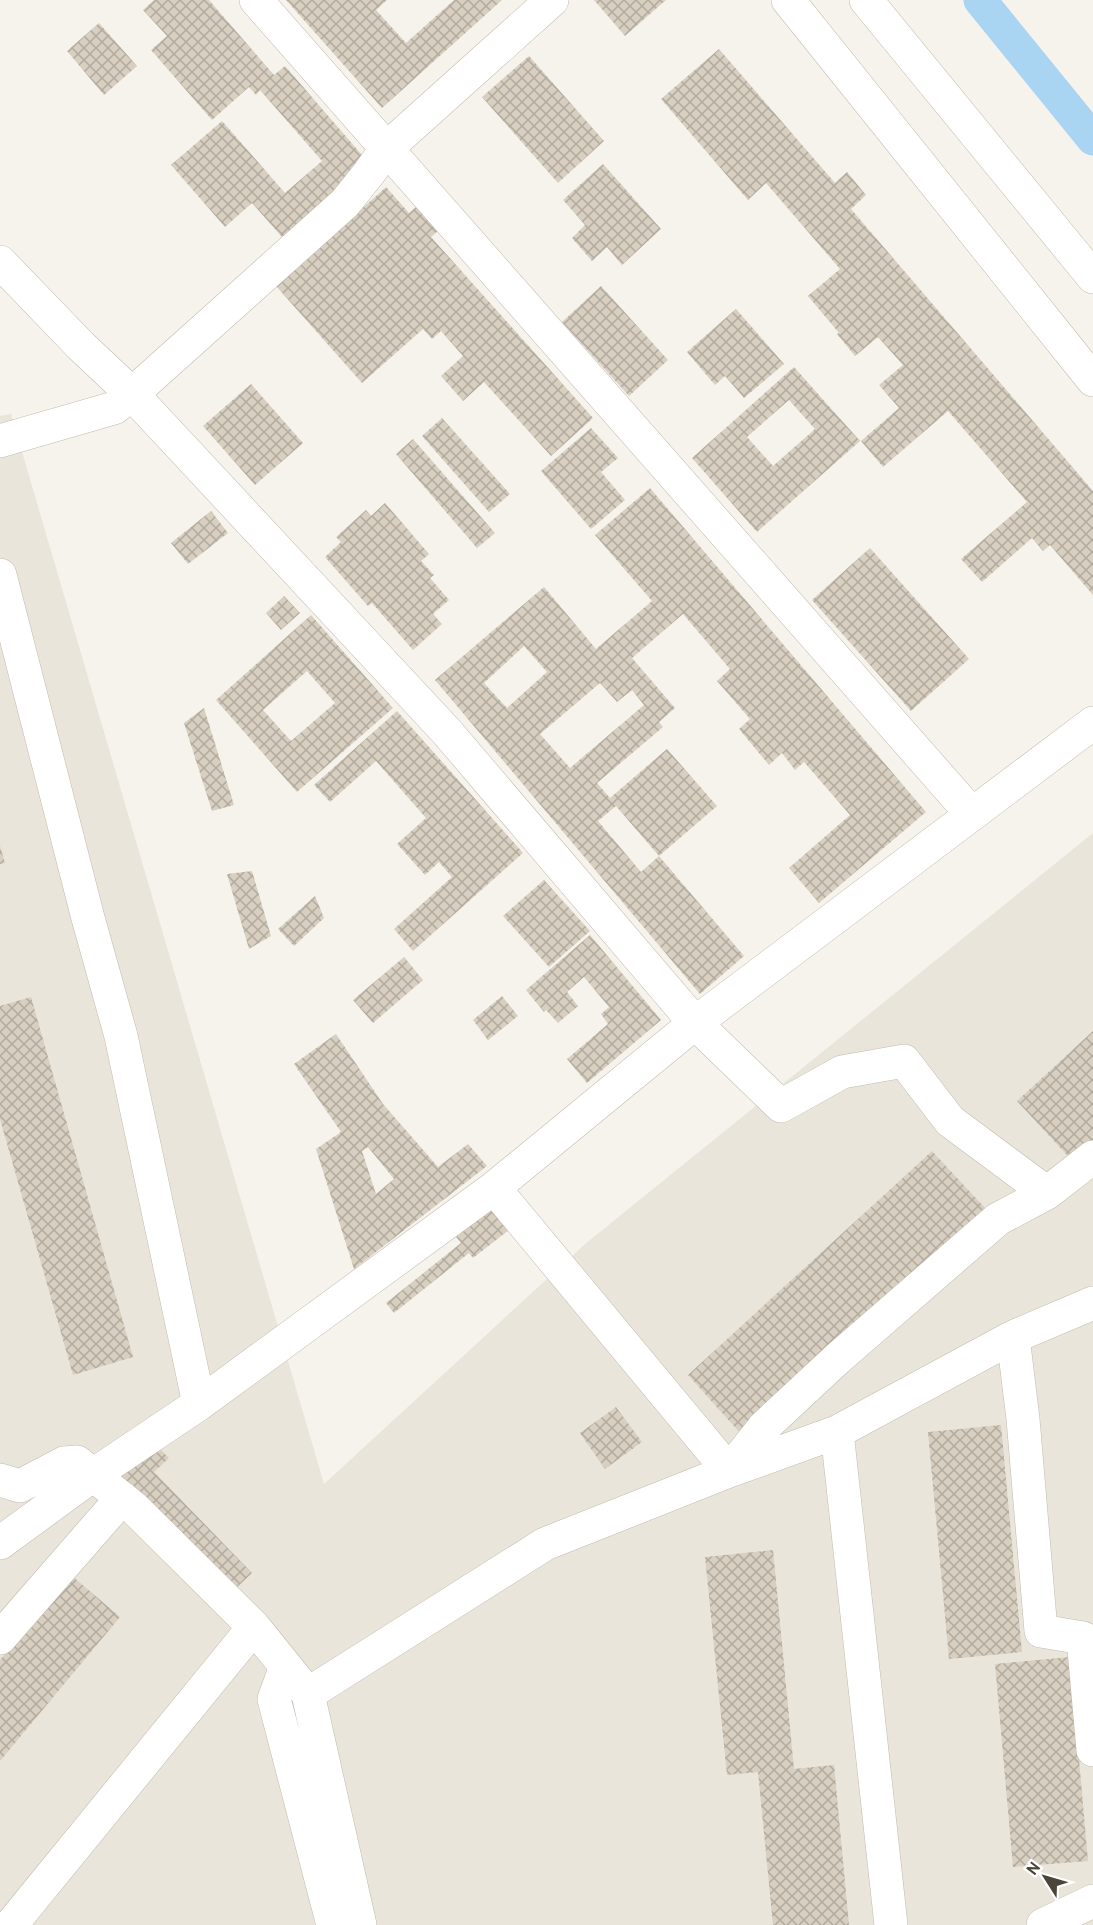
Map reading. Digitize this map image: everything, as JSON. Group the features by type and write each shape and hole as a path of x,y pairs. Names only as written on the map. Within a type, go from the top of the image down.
{"street":[{"path":"256,0 971,813"},
{"path":"0,441 114,408 132,394 345,203 387,148 552,0"},
{"path":"788,0 1093,380"},
{"path":"866,0 1093,277"},
{"path":"0,262 81,346 132,394 447,732 694,1023 781,1106 842,1072 904,1061 950,1121 1047,1193"},
{"path":"0,575 88,918 121,1036 199,1404"},
{"path":"0,1543 93,1475 199,1404 494,1188 694,1023 1093,723"},
{"path":"729,1471 764,1427 837,1359 998,1219 1047,1193 1093,1157"},
{"path":"494,1188 729,1471"},
{"path":"308,1694 545,1544 729,1471 837,1432 1013,1337 1093,1304"},
{"path":"1013,1337 1023,1419 1041,1631 1083,1638 1090,1680 1093,1750"},
{"path":"837,1432 891,1925"},
{"path":"0,1480 20,1486 64,1463 77,1462 134,1507 254,1627 286,1666 308,1694 360,1925"},
{"path":"0,1638 122,1498"},
{"path":"11,1925 254,1627"},
{"path":"286,1666 274,1699 333,1925"},
{"path":"1043,1925 1093,1901"}],"shaded area":[{"path":"11,414 324,1484 585,1244 1093,833 1093,1925 0,1925 0,416"}],"building":[{"path":"154,0 209,0 274,75 285,66 368,162 282,237 252,203 225,227 171,165 222,121 285,193 322,161 260,90 256,95 249,87 212,120 151,50 167,36 143,10"},
{"path":"286,0 387,0 376,10 406,43 454,0 502,0 382,108"},
{"path":"594,0 666,0 625,36"},
{"path":"99,23 137,66 104,95 67,51"},
{"path":"719,49 835,183 847,172 866,195 851,209 1093,491 1093,595 1050,545 1043,551 1032,538 982,582 961,559 1027,502 948,411 883,467 861,441 899,408 879,385 903,365 878,337 855,356 808,296 840,269 766,183 748,200 661,99"},
{"path":"529,56 604,141 558,183 482,97"},
{"path":"603,164 661,229 622,265 607,247 592,261 572,238 585,225 563,200"},
{"path":"386,187 409,213 416,207 438,231 431,237 593,418 551,456 484,382 463,401 441,376 463,356 441,331 432,339 423,329 362,383 276,286"},
{"path":"601,286 668,360 629,396 562,322"},
{"path":"736,309 784,364 744,398 725,376 715,385 687,352"},
{"path":"794,367 860,441 757,532 692,458","holes":["789,400 815,429 773,466 747,437"]},
{"path":"251,384 303,443 255,485 203,426"},
{"path":"442,418 510,494 489,512 422,436"},
{"path":"591,428 618,458 601,472 625,500 591,529 541,471"},
{"path":"413,439 495,533 477,548 396,454"},
{"path":"650,488 926,812 819,903 789,868 850,815 804,762 795,770 782,753 769,765 739,729 750,719 717,681 730,669 683,614 632,658 675,708 659,722 663,727 597,783 610,798 667,749 717,806 659,856 744,956 700,994 435,680 544,587 596,649 652,601 595,535","holes":["524,646 547,672 507,708 484,683","600,683 617,702 632,690 644,705 570,768 540,734","616,806 659,856 641,872 598,821"]},
{"path":"385,503 429,554 421,561 434,575 430,578 449,600 433,614 442,624 413,650 372,603 368,606 325,557 341,542 336,537 366,510 371,516"},
{"path":"211,511 228,533 188,564 171,543"},
{"path":"870,548 969,659 911,711 812,600"},
{"path":"284,596 300,613 281,630 266,613"},
{"path":"311,615 393,708 297,792 216,700","holes":["307,671 335,703 291,741 263,710"]},
{"path":"204,708 234,805 212,811 184,723"},
{"path":"397,711 523,853 413,951 394,929 452,877 439,862 425,875 397,844 426,818 376,761 330,802 314,785"},
{"path":"0,846 5,863 0,864"},
{"path":"252,871 271,936 249,949 227,874"},
{"path":"544,880 590,931 549,967 503,916"},
{"path":"315,896 324,918 294,946 278,929"},
{"path":"590,935 661,1020 587,1083 567,1059 608,1024 601,1014 609,1007 584,977 567,992 578,1006 558,1023 546,1010 544,1012 526,990"},
{"path":"404,957 423,980 373,1023 353,1000"},
{"path":"502,996 518,1016 488,1040 473,1020"},
{"path":"31,997 133,1357 73,1375 0,1119 0,1006"},
{"path":"1093,1031 1093,1154 1078,1167 1017,1101"},
{"path":"336,1034 383,1104 438,1167 468,1144 487,1166 354,1269 316,1149 341,1132 294,1064","holes":["368,1147 394,1179 376,1194 362,1151"]},
{"path":"932,1151 986,1209 741,1434 688,1375"},
{"path":"502,1202 518,1223 473,1258 469,1253 394,1313 386,1303 461,1243 456,1237"},
{"path":"616,1407 642,1442 605,1469 580,1433"},
{"path":"1001,1425 1022,1652 949,1659 928,1432"},
{"path":"154,1443 169,1458 154,1472 252,1573 231,1593 120,1476"},
{"path":"773,1550 794,1769 834,1765 849,1925 773,1925 758,1772 727,1775 705,1557"},
{"path":"71,1575 120,1617 0,1761 0,1660"},
{"path":"1070,1657 1088,1861 1013,1867 995,1664"}],"waterway":[{"path":"980,0 1093,139"}]}
